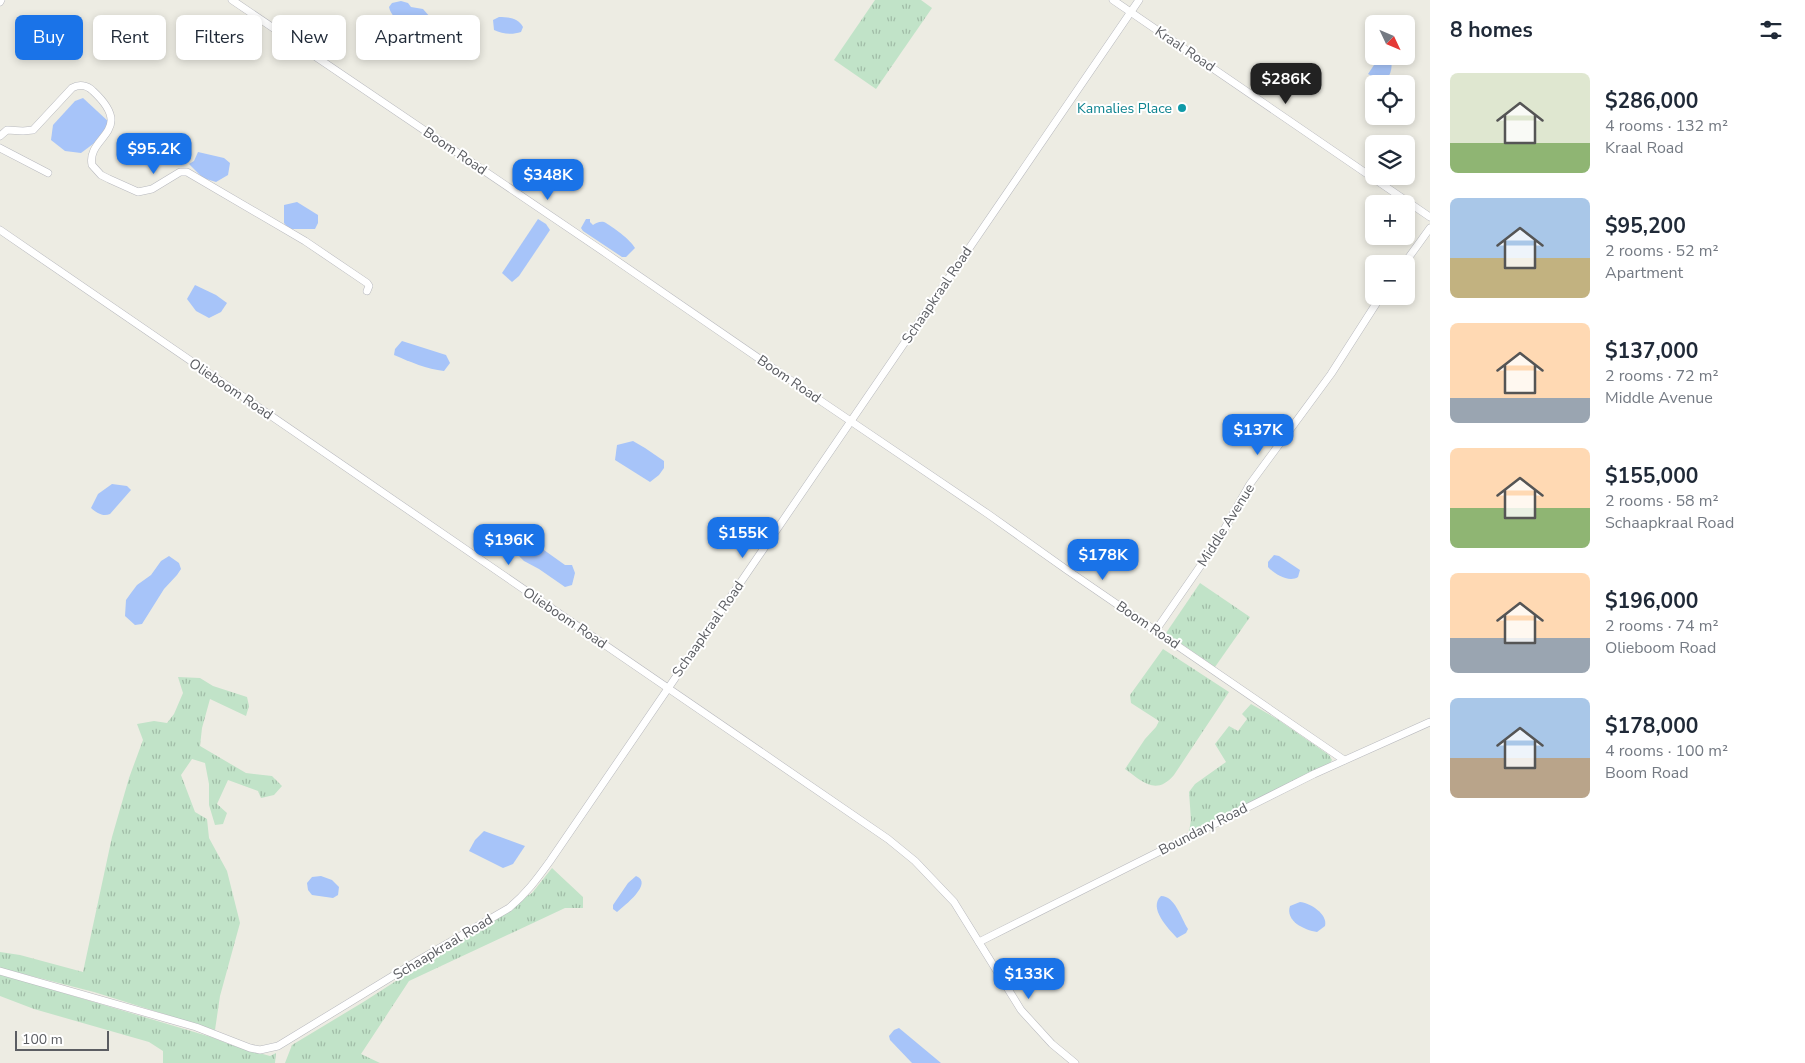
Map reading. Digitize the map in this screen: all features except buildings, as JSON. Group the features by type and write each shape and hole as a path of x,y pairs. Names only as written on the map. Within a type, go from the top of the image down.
{"street":[{"name":"Boom Road","path":"232,0 988,514 1344,760"},
{"name":"Kraal Road","path":"1114,0 1430,217"},
{"name":"Schaapkraal Road","path":"0,970 196,1027 260,1050 278,1046 520,899 530,890 550,861 1139,0"},
{"path":"0,136 7,130 23,132 33,130 72,88 85,86 95,93 111,115 109,127 92,156 92,166 101,175 138,192 142,192 152,189 180,172 187,172 305,241 368,284 367,291"},
{"path":"0,148 48,173"},
{"path":"1410,255 1430,228"},
{"name":"Olieboom Road","path":"0,230 888,838 915,861 954,902 1022,1010 1052,1044 1075,1063"},
{"name":"Middle Avenue","path":"1156,630 1217,542 1250,484 1331,374 1375,305"},
{"name":"Boundary Road","path":"979,942 1267,797 1430,722"}],"green space":[{"path":"875,0 921,0 932,8 876,89 834,60"},
{"path":"1200,583 1250,617 1215,667 1166,633"},
{"path":"1163,649 1229,692 1174,775 1161,785 1155,786 1144,782 1125,769 1159,721 1131,703 1130,695"},
{"path":"178,677 200,678 213,686 247,697 249,706 246,716 210,699 202,728 200,746 246,773 272,776 282,786 274,795 261,798 258,791 228,780 217,804 227,813 223,824 215,825 209,805 209,784 205,763 192,759 181,775 195,812 207,819 209,838 227,871 240,923 220,996 215,1030 94,992 0,968 0,952 20,955 83,972 112,837 129,778 143,740 137,724 154,721 167,723 174,714 183,693"},
{"path":"1251,704 1277,719 1329,755 1332,760 1330,763 1243,807 1189,832 1191,820 1189,792 1195,784 1226,762 1215,744 1229,726 1238,731 1247,719 1242,714"},
{"path":"552,868 583,897 583,908 565,908 409,981 361,1054 380,1063 285,1063 292,1045 365,1001 532,893"},
{"path":"0,974 211,1037 234,1046 270,1056 276,1053 275,1063 163,1063 163,1051 149,1042 34,1009 0,996"}],"water":[{"path":"401,1 408,3 411,7 423,9 428,15 393,15 389,7 392,3"},
{"path":"499,17 510,18 519,22 523,27 521,32 507,34 494,30 493,20"},
{"path":"1374,65 1391,65 1389,75 1368,74"},
{"path":"83,98 110,123 97,141 81,153 65,151 51,140 53,125 75,101"},
{"path":"198,152 224,158 230,163 228,175 216,182 203,178 189,164 194,161"},
{"path":"297,202 318,215 318,223 315,229 289,229 284,223 284,205"},
{"path":"538,219 546,224 550,230 519,276 512,282 502,273"},
{"path":"586,219 590,219 593,225 604,222 626,237 635,248 626,257 622,257 583,231 581,228"},
{"path":"195,285 216,295 227,303 221,312 209,318 196,311 187,299"},
{"path":"402,341 446,355 450,363 444,371 412,363 394,355 395,349"},
{"path":"633,441 664,461 664,468 650,482 615,460 617,445"},
{"path":"112,484 127,486 131,490 110,514 100,514 91,508 98,494"},
{"path":"520,533 565,565 572,565 575,573 572,585 565,587 524,561 511,548 513,539"},
{"path":"1274,555 1279,556 1300,570 1298,577 1294,579 1286,578 1271,570 1268,567 1268,562"},
{"path":"169,556 179,563 181,569 164,589 142,624 135,625 125,616 126,600 137,585 151,575 161,561"},
{"path":"484,831 525,846 513,864 503,868 469,851 475,840"},
{"path":"321,876 332,880 339,887 338,895 333,898 312,895 308,890 307,883 312,877"},
{"path":"636,876 641,879 640,889 617,912 613,909 613,905 628,883"},
{"path":"1161,896 1166,897 1174,904 1188,929 1186,933 1177,938 1158,912 1157,906"},
{"path":"1300,902 1309,904 1321,913 1324,917 1325,926 1317,932 1297,924 1290,916 1289,911 1290,906"},
{"path":"899,1028 941,1063 912,1063 890,1040 889,1036 894,1030"}],"place":[{"name":"Kamalies Place","path":"1182,108"}]}
